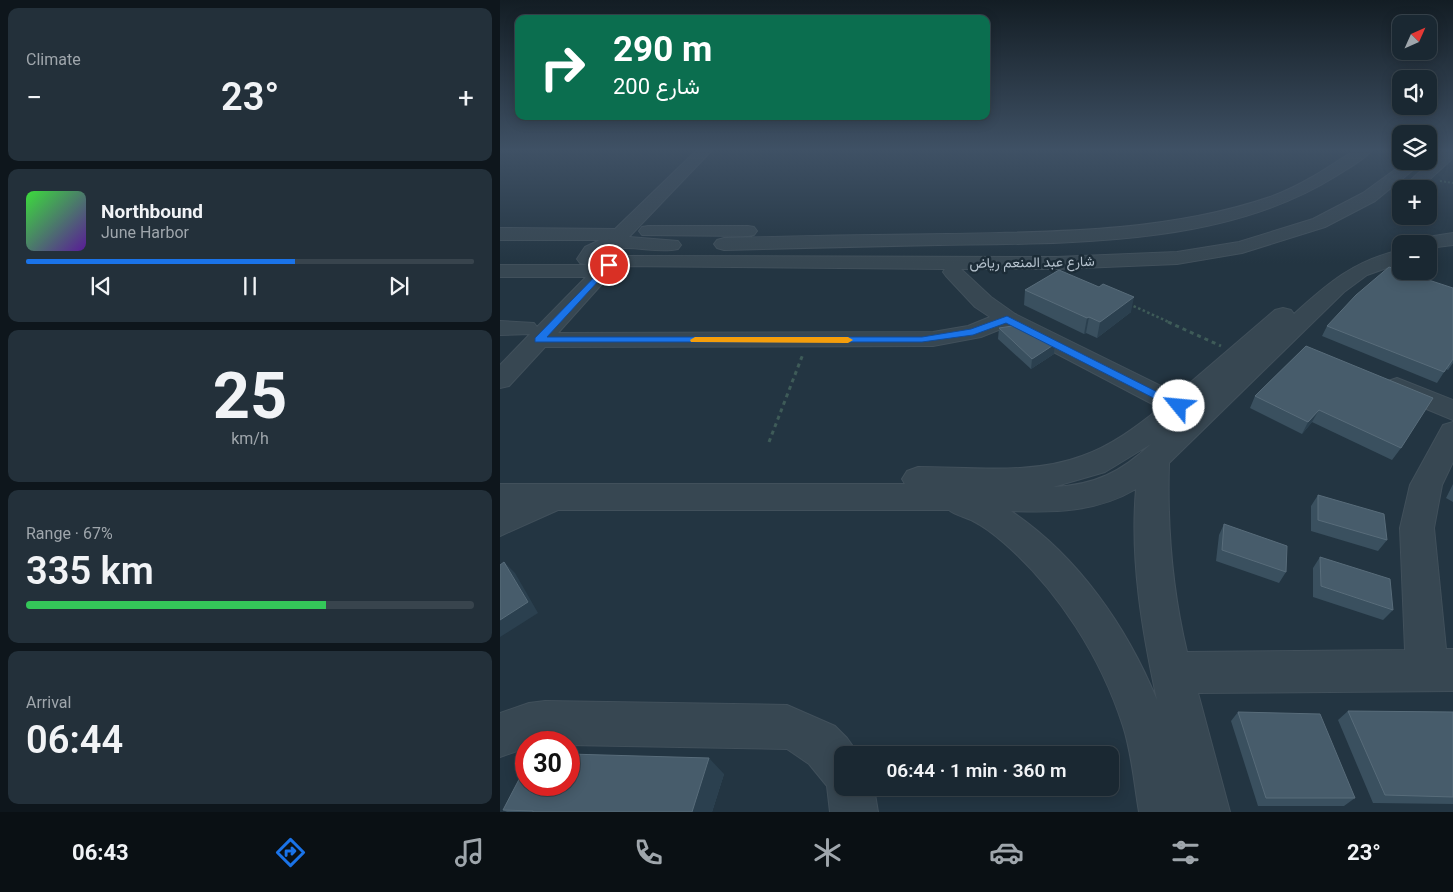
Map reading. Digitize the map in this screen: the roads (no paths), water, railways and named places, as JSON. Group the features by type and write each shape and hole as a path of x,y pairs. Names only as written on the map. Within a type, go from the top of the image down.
{"street":[{"path":"613,252 672,187"},
{"path":"500,380 532,334 613,252 681,187"},
{"path":"500,270 613,252 1124,224 1201,211 1278,187"},
{"name":"شارع عبد المنعم رياض","path":"500,260 613,252 678,244 1047,237 1163,227 1227,215 1278,199 1304,187"},
{"name":"شارع عبد المنعم رياض","path":"500,242 613,252 1057,263 1176,258 1242,246 1319,223 1355,206 1384,187"},
{"path":"500,234 613,252 953,272 1111,274 1199,270 1274,256 1326,238 1367,218 1392,201"},
{"path":"1437,241 1453,239"},
{"path":"1437,250 1453,248"},
{"path":"500,480 952,488 1035,501 1076,498 1112,488 1142,471 1154,461 1274,334 1345,265 1392,249"},
{"path":"500,497 952,488 1084,468 1123,449 1179,406 1237,353 1274,334 1360,270 1392,259"},
{"path":"953,272 983,302 1007,319 1179,406"},
{"path":"500,328 532,334 809,340 933,339 973,332 1007,319"},
{"path":"500,354 532,334"},
{"path":"1274,334 1310,350"},
{"path":"1372,376 1453,411"},
{"path":"1172,673 1440,670 1418,521 1426,486 1453,432"},
{"path":"1154,461 1150,510 1153,565 1163,635 1206,812"},
{"path":"952,488 1024,542 1052,569 1092,620 1129,687 1146,727 1163,812"},
{"path":"500,522 554,497"},
{"path":"500,735 528,725 545,723 787,727 805,732 820,742 834,756"},
{"path":"851,796 854,812"}]}
